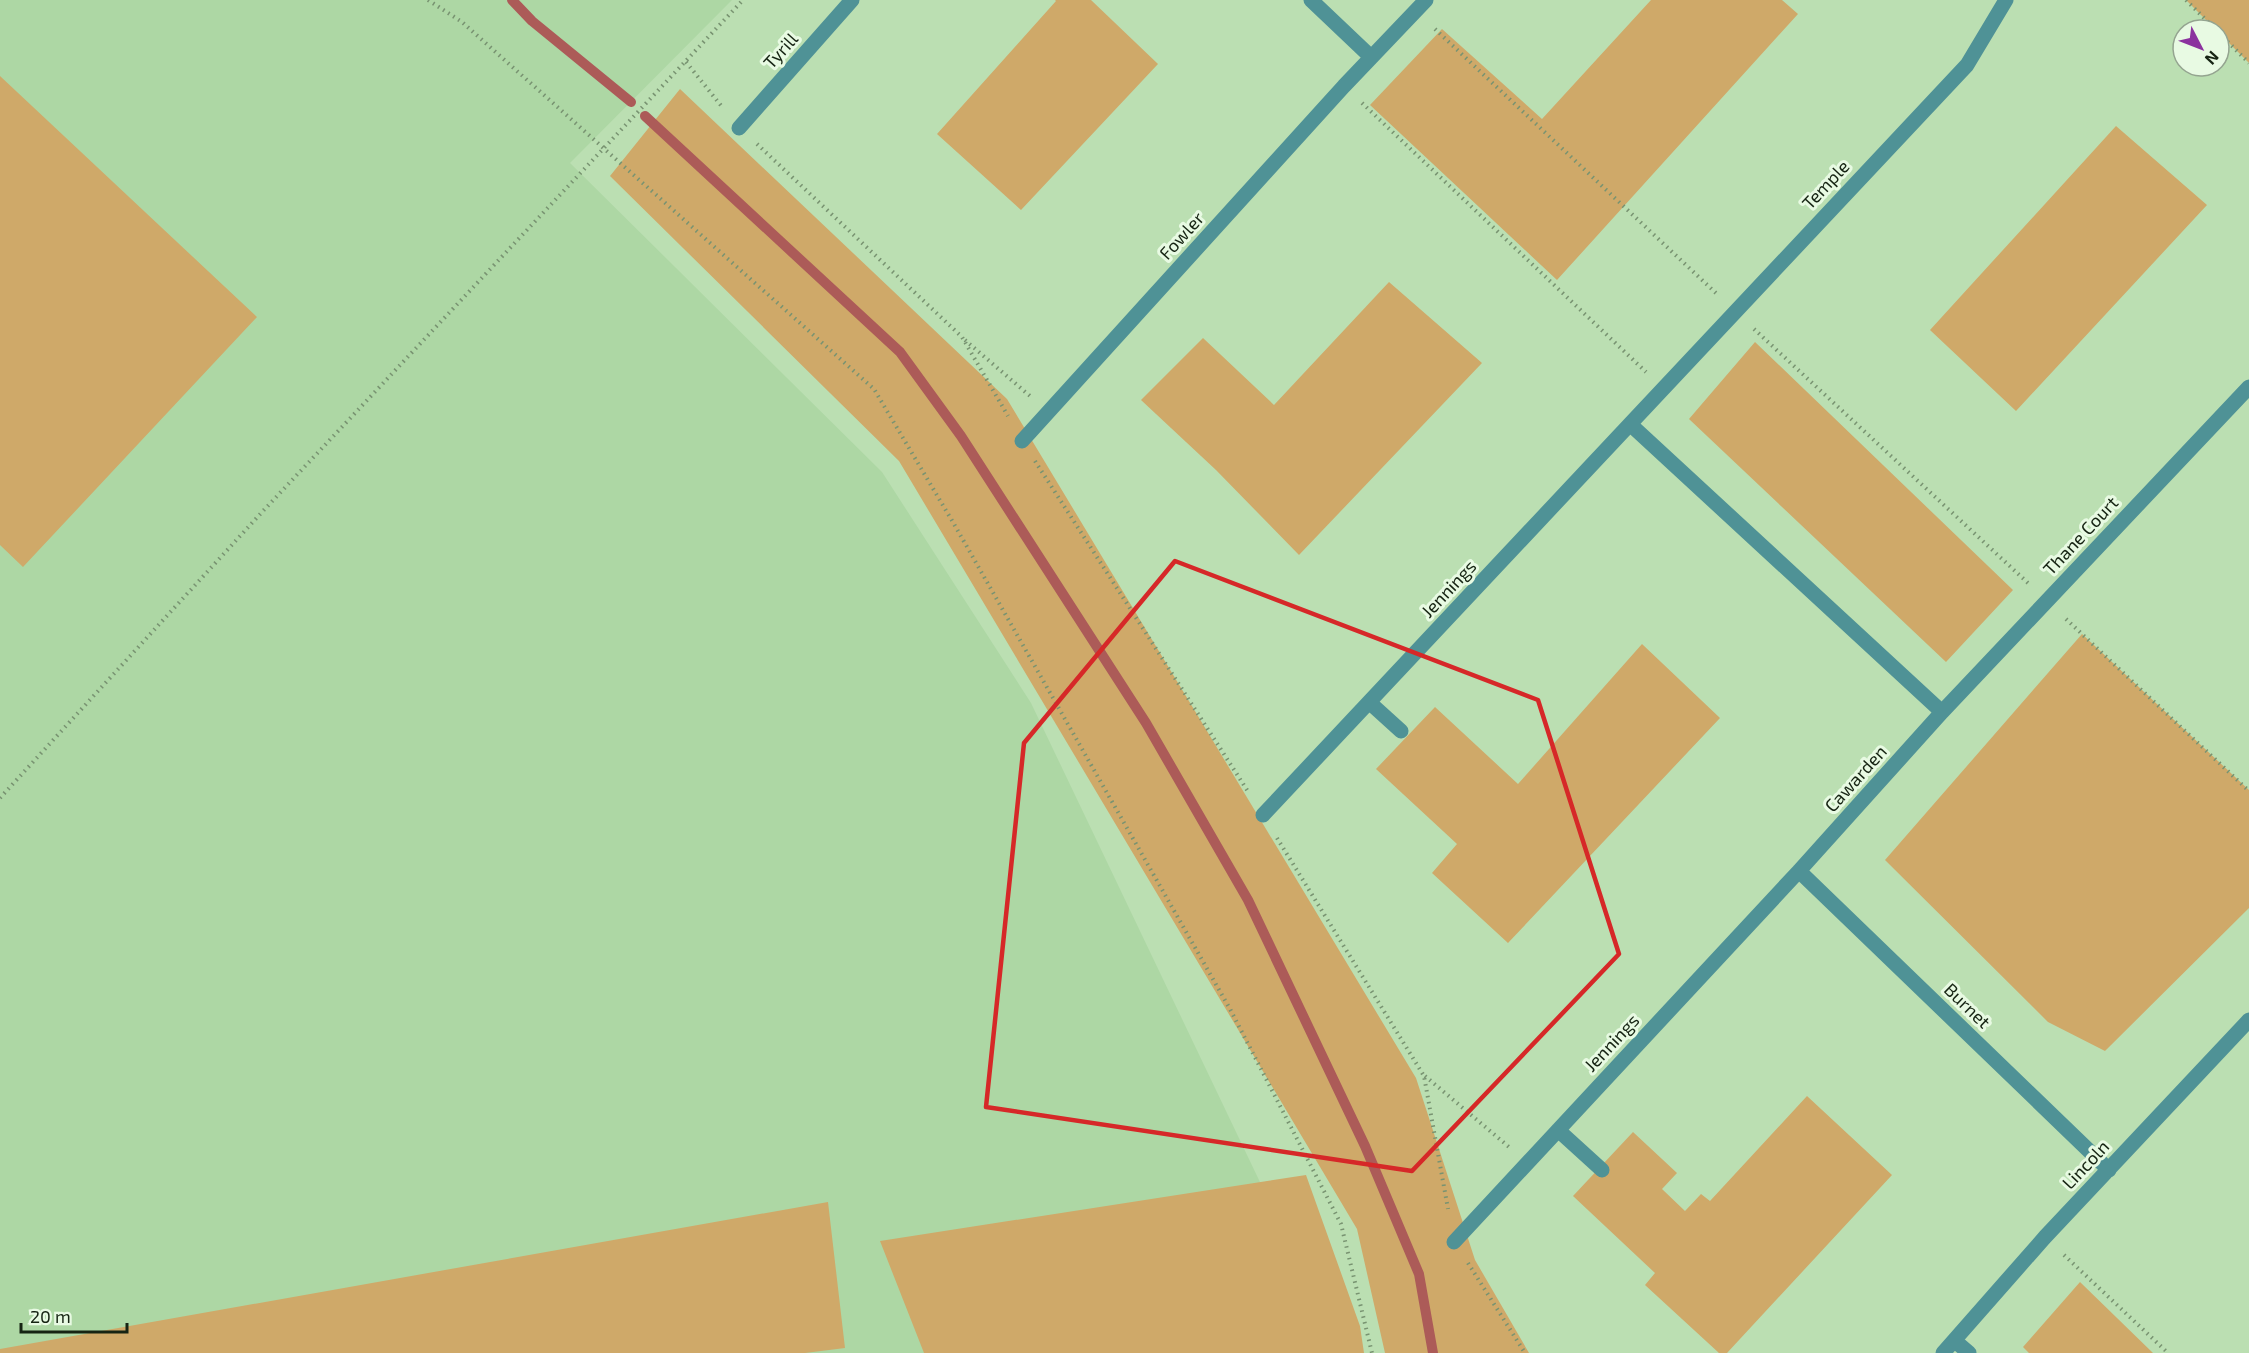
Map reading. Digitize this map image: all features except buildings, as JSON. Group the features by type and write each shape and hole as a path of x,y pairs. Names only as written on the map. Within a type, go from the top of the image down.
{"street":[{"name":"Tyrill","path":"739,128 852,0"},
{"path":"1311,0 1371,57 1421,5"},
{"name":"Temple","path":"1664,389 1967,65 2006,0"},
{"name":"Fowler","path":"1022,441 1371,57"},
{"name":"Thane Court","path":"1942,712 2249,387"},
{"name":"Jennings","path":"1263,815 1664,389"},
{"path":"1631,425 1942,712"},
{"path":"1369,702 1401,731"},
{"name":"Cawarden","path":"1799,871 1942,712"},
{"name":"Jennings","path":"1454,1242 1799,871"},
{"name":"Burnet","path":"1799,871 2109,1170"},
{"name":"Lincoln","path":"1943,1353 2045,1237 2249,1020"},
{"path":"1558,1130 1602,1170"},
{"path":"1955,1341 1969,1353"}],"path":[{"path":"428,0 462,22 874,389 954,524 1230,1009 1341,1224 1372,1353"},
{"path":"0,798 263,511 743,0"},
{"path":"2186,0 2203,18"},
{"path":"1421,5 1735,311 2249,791"},
{"path":"2231,46 2249,63"},
{"path":"686,62 739,128 962,337 1048,412"},
{"path":"1344,86 1664,389"},
{"path":"962,337 1022,441 1263,815 1424,1076 1528,1163"},
{"path":"1424,1076 1454,1242 1525,1353"},
{"path":"2045,1237 2168,1353"}],"highlighted area":[{"path":"1175,561 1538,700 1619,954 1412,1171 986,1107 1024,743"}],"shaded area":[{"path":"0,0 732,0 570,163 882,472 1031,703 1313,1293 1326,1353 0,1353"},
{"path":"1055,0 1091,0 1158,64 1021,210 937,134"},
{"path":"1651,0 1782,0 1798,14 1557,280 1370,105 1442,29 1542,119"},
{"path":"2186,0 2249,0 2249,63 2231,45 2231,18 2204,18"},
{"path":"0,76 257,317 23,567 0,545"},
{"path":"680,89 1007,399 1416,1078 1475,1260 1529,1353 1385,1353 1357,1229 899,461 610,176"},
{"path":"2116,126 2207,205 2016,411 1930,330"},
{"path":"1389,282 1482,363 1299,555 1216,470 1141,400 1203,338 1274,405"},
{"path":"1755,342 2013,590 1946,662 1689,419"},
{"path":"2082,634 2249,790 2249,908 2105,1051 2048,1022 1885,860"},
{"path":"1642,644 1720,718 1508,943 1432,873 1457,844 1376,769 1435,707 1518,784"},
{"path":"1807,1096 1892,1175 1727,1353 1719,1353 1645,1285 1655,1273 1573,1196 1633,1132 1677,1173 1662,1189 1685,1211 1701,1194 1710,1201"},
{"path":"1306,1175 1360,1326 1364,1353 924,1353 880,1241"},
{"path":"828,1202 845,1348 805,1353 0,1353 0,1349"},
{"path":"2080,1282 2153,1353 2029,1353 2023,1347"}],"waterway":[{"path":"512,0 532,21 631,102"},
{"path":"645,116 900,352 961,436 1146,723 1248,900 1365,1146 1419,1274 1433,1353"}]}
